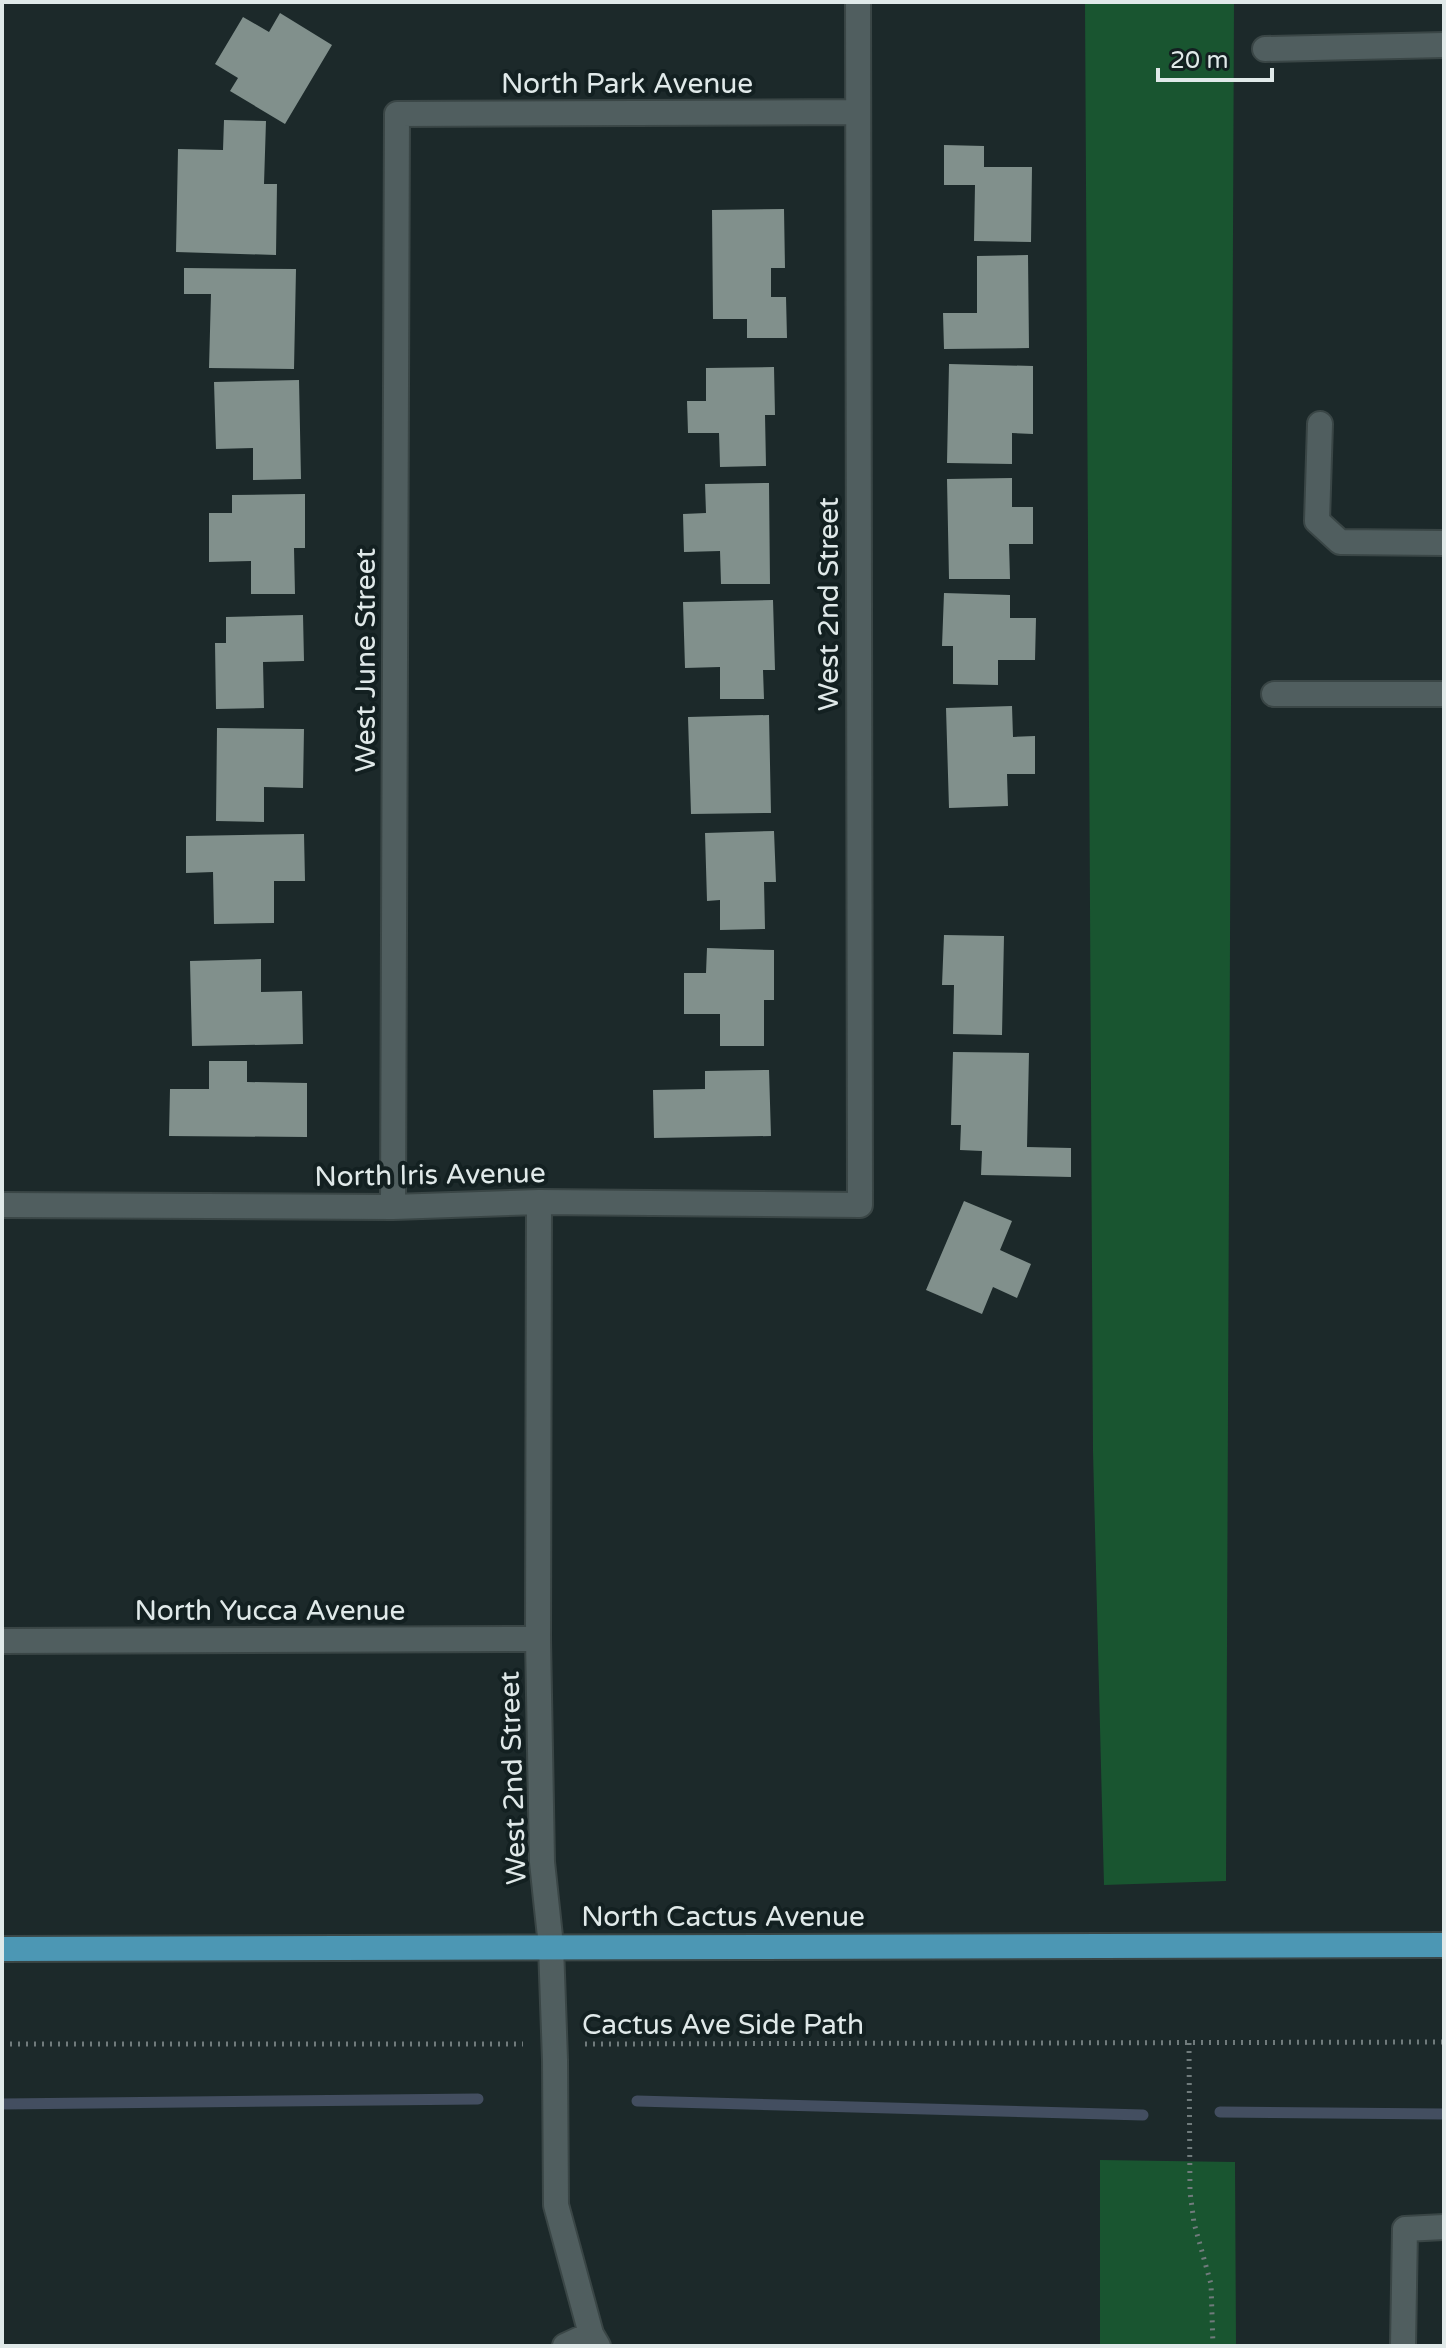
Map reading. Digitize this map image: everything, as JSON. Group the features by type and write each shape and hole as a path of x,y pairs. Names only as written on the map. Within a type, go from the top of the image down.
{"main road":[{"name":"North Cactus Avenue","path":"2,1949 1444,1945"}],"street":[{"name":"West 2nd Street","path":"858,2 860,1205"},
{"path":"1265,49 1444,45"},
{"name":"North Park Avenue","path":"397,114 857,112"},
{"name":"West June Street","path":"393,1207 397,114"},
{"path":"1320,424 1317,521 1340,542 1444,543"},
{"path":"1274,694 1444,694"},
{"name":"West 2nd Street","path":"539,1202 538,1639 542,1862 551,1946 555,2044 556,2205 594,2340"},
{"name":"North Iris Avenue","path":"2,1205 393,1207 539,1202 860,1205"},
{"name":"North Yucca Avenue","path":"2,1641 538,1639"},
{"path":"1403,2346 1405,2229 1444,2227"},
{"path":"565,2346 594,2340"}],"path":[{"name":"Cactus Ave Side Path","path":"2,2044 1444,2042"},
{"path":"1189,2043 1190,2192 1194,2223 1211,2284 1213,2346"}],"green space":[{"path":"1085,2 1234,2 1226,1881 1104,1885 1093,1451"},
{"path":"1100,2160 1235,2162 1236,2346 1100,2346"}],"building":[{"path":"280,13 332,45 285,124 230,91 238,78 215,64 243,17 269,32"},
{"path":"224,120 266,121 264,184 277,184 276,255 176,252 178,149 223,150"},
{"path":"944,145 984,146 984,167 1032,167 1031,242 974,241 975,185 944,185"},
{"path":"784,209 785,268 771,268 771,297 786,297 787,338 747,338 747,319 713,319 712,210"},
{"path":"1028,255 1029,348 944,349 943,313 977,313 977,256"},
{"path":"184,268 296,269 294,369 209,368 211,294 184,294"},
{"path":"949,364 1033,366 1033,434 1012,433 1012,464 947,463"},
{"path":"774,367 775,415 765,415 766,466 720,467 719,433 688,433 687,401 706,401 706,368"},
{"path":"299,380 301,479 253,480 253,448 216,449 214,382"},
{"path":"1012,478 1012,507 1033,507 1033,544 1009,544 1010,579 949,579 947,479"},
{"path":"769,483 770,584 721,584 720,551 684,552 683,514 706,513 705,484"},
{"path":"305,494 305,548 294,548 295,594 251,594 251,561 209,562 209,513 232,513 232,495"},
{"path":"944,593 1010,595 1010,618 1036,618 1035,660 998,660 998,685 953,684 953,646 942,646"},
{"path":"773,600 775,670 763,670 764,699 720,699 720,667 685,668 683,602"},
{"path":"303,615 304,661 263,662 264,708 216,709 215,643 226,643 226,617"},
{"path":"1012,706 1013,737 1035,736 1035,774 1007,774 1008,806 949,808 946,708"},
{"path":"769,715 771,813 691,814 688,717"},
{"path":"217,728 304,729 303,788 264,787 264,822 216,821"},
{"path":"774,831 776,882 764,882 765,929 720,930 720,900 707,901 705,833"},
{"path":"304,834 305,881 274,881 274,923 214,924 213,872 186,873 186,836"},
{"path":"944,935 1004,936 1002,1035 953,1034 954,985 942,985"},
{"path":"707,948 774,950 774,1000 764,1000 764,1046 720,1046 720,1014 684,1014 684,973 706,973"},
{"path":"261,959 261,992 302,991 303,1044 192,1046 190,961"},
{"path":"953,1052 1029,1053 1027,1147 1071,1148 1071,1177 981,1175 982,1151 960,1150 961,1125 951,1125"},
{"path":"209,1061 247,1061 247,1082 307,1083 307,1137 169,1136 170,1089 209,1089"},
{"path":"769,1070 771,1136 654,1138 653,1090 705,1089 705,1071"},
{"path":"964,1201 1012,1221 1000,1250 1031,1264 1017,1298 993,1287 982,1314 926,1290"}],"waterway":[{"path":"2,2104 478,2099"},
{"path":"637,2101 1143,2115"},
{"path":"1220,2112 1444,2114"}]}
